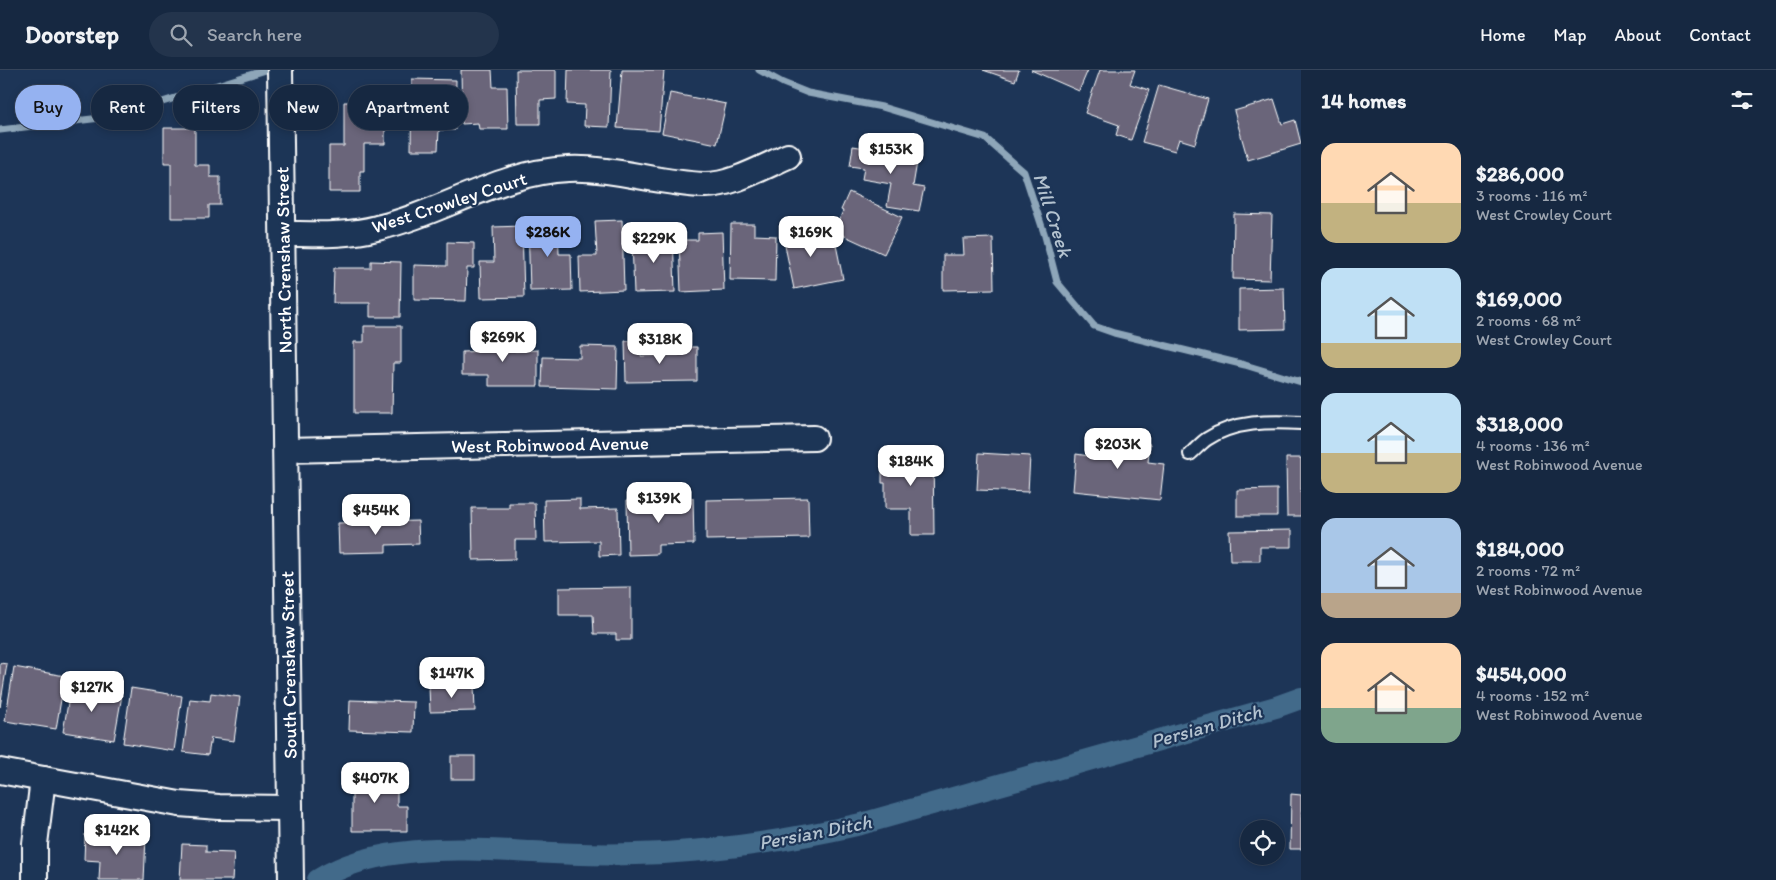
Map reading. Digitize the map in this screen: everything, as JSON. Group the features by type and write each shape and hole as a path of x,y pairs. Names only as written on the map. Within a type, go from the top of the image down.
{"street":[{"name":"North Crenshaw Street","path":"280,76 286,450"},
{"name":"West Crowley Court","path":"283,234 334,234 377,228 414,216 478,190 528,176 568,169 617,172 704,185 735,179 788,156"},
{"name":"West Robinwood Avenue","path":"286,450 814,438"},
{"name":"South Crenshaw Street","path":"286,450 291,880"},
{"path":"0,772 179,804 219,807 290,808"},
{"path":"35,880 35,844 43,779"}],"lane":[{"path":"1190,454 1207,439 1228,430 1264,421 1301,423"}],"building":[{"path":"461,70 492,70 493,87 507,87 508,129 479,129 478,123 468,124 468,85 461,85"},
{"path":"516,70 556,70 556,99 540,100 540,124 517,124"},
{"path":"568,70 611,70 609,127 584,126 585,105 567,104"},
{"path":"622,70 664,70 659,131 617,128"},
{"path":"983,70 1019,70 1015,81"},
{"path":"1031,70 1088,70 1079,91"},
{"path":"1100,70 1135,70 1130,84 1149,90 1131,140 1116,135 1119,125 1085,113"},
{"path":"412,79 456,80 456,85 412,85"},
{"path":"1159,85 1208,99 1195,144 1179,139 1175,151 1142,142"},
{"path":"670,93 726,104 717,144 662,133"},
{"path":"1274,99 1282,124 1295,120 1301,144 1248,160 1234,111"},
{"path":"344,102 348,102 348,130 385,130 385,144 364,144 364,171 360,171 360,192 329,192 329,146 344,146"},
{"path":"164,128 195,130 195,165 210,165 210,177 220,177 220,205 209,205 209,218 171,218 171,163 164,163"},
{"path":"411,130 439,130 438,150 411,150"},
{"path":"853,146 918,156 913,186 924,188 919,211 887,206 891,184 862,179 864,168 850,166"},
{"path":"849,192 902,217 884,254 834,231"},
{"path":"1234,214 1272,215 1270,280 1233,279"},
{"path":"558,220 559,254 571,254 572,290 530,291 528,221"},
{"path":"622,220 624,290 580,292 579,256 597,256 595,221"},
{"path":"731,224 754,224 754,235 776,236 775,281 730,280"},
{"path":"522,226 524,297 481,298 480,262 494,262 493,227"},
{"path":"806,226 808,240 834,235 843,279 794,289 782,231"},
{"path":"722,232 724,290 681,292 679,240 698,240 698,233"},
{"path":"649,233 673,233 675,292 634,293 632,241 649,241"},
{"path":"993,238 994,289 943,290 943,255 964,255 963,239"},
{"path":"447,242 474,243 474,268 467,268 466,301 414,300 414,265 447,266"},
{"path":"371,261 401,262 400,317 370,317 370,303 333,303 334,268 371,268"},
{"path":"1284,288 1285,329 1239,330 1239,289"},
{"path":"364,326 401,326 401,363 393,363 392,413 354,413 354,342 364,342"},
{"path":"515,334 515,351 538,350 538,386 489,386 489,375 462,375 462,352 484,351 484,335"},
{"path":"625,341 641,341 641,356 679,355 678,347 697,347 697,381 626,382"},
{"path":"580,346 618,347 617,389 542,387 543,357 580,358"},
{"path":"1091,437 1150,444 1148,462 1164,464 1160,500 1073,491 1076,454 1089,456"},
{"path":"933,449 934,535 911,535 911,509 885,509 885,483 882,483 882,453 900,453 900,450"},
{"path":"979,453 1030,456 1028,492 977,490"},
{"path":"1286,458 1301,458 1301,516 1287,516"},
{"path":"1277,489 1277,516 1237,516 1237,490"},
{"path":"693,498 694,544 658,545 658,554 628,555 627,500"},
{"path":"808,498 809,538 706,540 706,500"},
{"path":"580,499 580,509 618,508 619,555 599,556 599,541 545,542 544,500"},
{"path":"509,503 535,503 536,540 515,540 515,559 473,560 472,508 509,508"},
{"path":"418,521 419,544 386,545 386,552 339,553 338,523"},
{"path":"1292,530 1292,547 1260,547 1260,561 1230,561 1229,531"},
{"path":"631,587 631,640 616,640 616,634 594,634 593,615 559,615 559,588"},
{"path":"0,663 7,664 0,707"},
{"path":"14,667 65,676 56,729 5,721"},
{"path":"474,685 475,711 430,712 429,686"},
{"path":"71,686 122,695 114,740 63,732"},
{"path":"131,688 182,696 174,751 123,743"},
{"path":"211,693 240,697 234,741 211,738 208,755 183,752 190,699 210,701"},
{"path":"350,700 414,702 413,732 349,730"},
{"path":"451,756 475,756 475,779 451,779"},
{"path":"348,767 374,767 374,787 397,787 397,806 407,806 407,831 352,831 352,784 348,784"},
{"path":"1291,794 1301,795 1301,849 1290,849"},
{"path":"85,834 146,837 144,880 99,880 100,861 84,860"},
{"path":"182,844 206,845 206,852 234,853 232,880 180,880"}],"waterway":[{"name":"Mill Creek","path":"0,130 117,116 266,70"},
{"name":"Mill Creek","path":"759,70 783,83 808,93 882,107 985,138 1024,172 1045,236 1057,282 1094,326 1114,333 1245,365 1301,382"},
{"name":"Persian Ditch","path":"318,880 342,868 367,859 422,851 479,850 585,854 665,853 750,845 805,836 861,824 1276,707 1301,698"}]}
